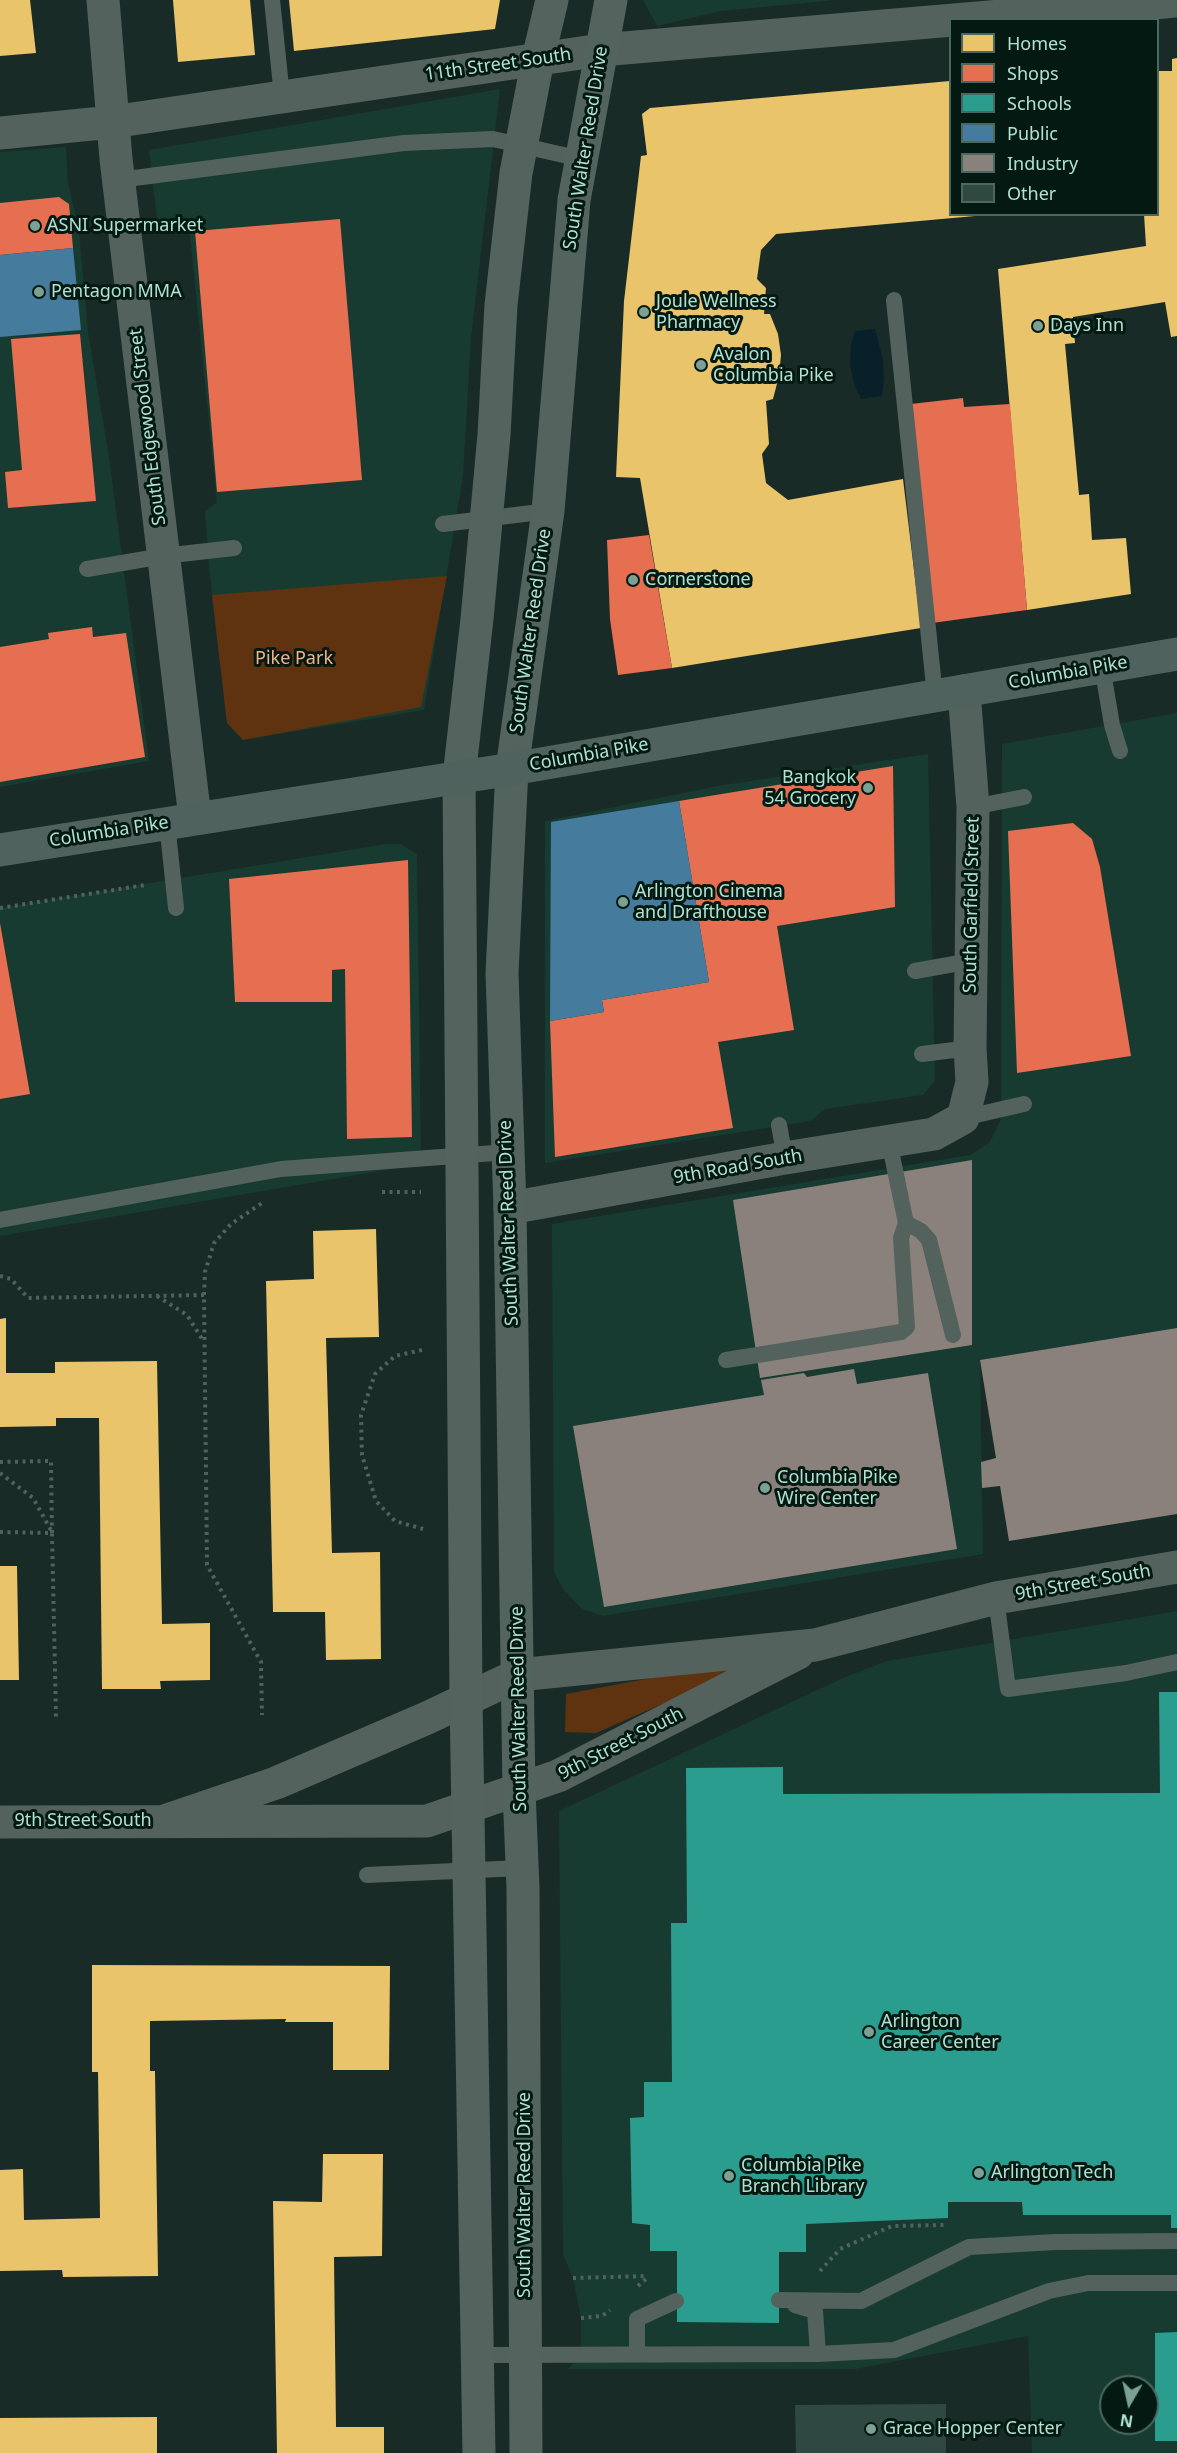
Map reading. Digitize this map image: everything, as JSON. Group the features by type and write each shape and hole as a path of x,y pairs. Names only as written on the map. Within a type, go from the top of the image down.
{"main road":[{"name":"Columbia Pike","path":"0,850 459,777 1177,654"}],"street":[{"name":"South Edgewood Street","path":"103,0 112,122 164,556 181,820"},
{"path":"479,2453 466,1699 459,777 494,435 501,305 521,145 552,0"},
{"name":"South Walter Reed Drive","path":"526,2453 522,1868 510,1208 502,973 512,768 548,511 574,200 611,0"},
{"name":"11th Street South","path":"0,133 112,122 601,50 1006,7 1177,1"},
{"name":"South Garfield Street","path":"949,693 973,807 970,1048 972,1082 963,1118"},
{"name":"9th Road South","path":"510,1208 785,1158 934,1134 963,1118"},
{"name":"9th Street South","path":"167,1821 276,1783 518,1675 815,1645 996,1598 1177,1567"},
{"name":"9th Street South","path":"0,1822 427,1821 558,1776 815,1645"}],"lane":[{"path":"272,0 282,96"},
{"path":"119,180 404,143 494,139 581,159"},
{"path":"894,300 949,693"},
{"path":"443,524 548,511"},
{"path":"87,569 164,556 234,548"},
{"path":"1102,666 1112,725 1120,751"},
{"path":"973,807 1024,797"},
{"path":"176,908 181,820"},
{"path":"915,971 971,961"},
{"path":"922,1054 970,1048"},
{"path":"963,1118 1024,1104"},
{"path":"779,1125 785,1158"},
{"path":"726,1360 901,1332 907,1327 901,1238 906,1223 889,1141"},
{"path":"0,1220 281,1168 508,1152"},
{"path":"906,1223 921,1231 929,1240 953,1335"},
{"path":"996,1598 1008,1689 1126,1673 1177,1662"},
{"path":"367,1875 522,1868"},
{"path":"818,2354 815,2311 779,2300 861,2301 969,2247 1055,2242 1177,2241"},
{"path":"477,2355 818,2354 894,2350 1049,2291 1088,2283 1177,2283"},
{"path":"637,2354 638,2319 676,2301"}],"path":[{"path":"0,908 145,885"},
{"path":"375,1192 421,1192"},
{"path":"262,1715 261,1662 207,1565 204,1295 206,1272 214,1244 231,1224 254,1207 270,1200"},
{"path":"0,1276 11,1279 28,1298 204,1295"},
{"path":"157,1295 187,1315 205,1344"},
{"path":"422,1350 395,1356 375,1374 361,1415 362,1455 376,1501 395,1521 423,1529"},
{"path":"0,1462 51,1461 56,1717"},
{"path":"0,1473 33,1498 52,1533"},
{"path":"0,1532 52,1533"},
{"path":"814,2278 840,2249 892,2226 944,2225"},
{"path":"573,2278 649,2276"}],"shaded area":[{"path":"643,0 836,0 721,11 657,26"},
{"path":"500,89 471,338 463,476 424,710 243,740 227,723 209,567 205,511 217,503 189,225 158,228 149,150"},
{"path":"66,147 68,182 79,231 88,332 109,457 149,761 0,787 0,152"},
{"path":"1177,713 1177,1328 980,1360 983,1554 603,1616 582,1609 563,1589 554,1572 552,1224 970,1155 990,1142 1001,1119 1002,744"},
{"path":"928,754 935,1081 923,1095 825,1109 811,1121 545,1163 545,821 718,786"},
{"path":"386,844 400,844 417,854 421,1164 0,1236 0,908"},
{"name":"Arlington Career Center","path":"1177,1611 1177,2453 1032,2453 1028,2336 855,2369 568,2369 581,2354 581,2318 573,2278 563,2254 559,1811 843,1678 887,1661"}],"green space":[{"name":"Pike Park","path":"447,576 421,707 243,740 227,723 212,595"},
{"path":"742,1661 744,1668 596,1733 565,1732 566,1694"}],"water":[{"path":"875,329 883,359 882,396 861,399 854,384 850,364 851,345 855,331"}],"building: Homes":[{"path":"0,0 30,0 36,53 0,56"},
{"path":"173,0 250,0 255,55 178,62"},
{"path":"289,0 500,0 495,29 294,51"},
{"name":"Days Inn","path":"1177,58 1177,336 1171,337 1165,302 1073,317 1075,343 1065,344 1079,495 1089,494 1092,540 1126,538 1131,594 1027,610 998,269 1146,246 1144,216 1159,216 1159,71 1172,71 1172,59"},
{"name":"Avalon Columbia Pike","path":"949,81 949,216 975,216 776,234 761,250 757,279 766,288 764,314 770,314 778,334 781,355 773,399 766,401 769,444 762,454 766,483 788,500 903,479 921,628 672,668 640,478 616,477 624,301 641,156 647,155 642,114 650,108"},
{"path":"376,1229 379,1337 326,1338 332,1553 380,1552 381,1659 326,1660 325,1612 273,1612 266,1281 314,1279 313,1231"},
{"path":"6,1318 6,1373 55,1373 55,1362 157,1361 162,1624 210,1623 210,1680 160,1681 161,1689 102,1689 99,1418 56,1418 56,1426 0,1427 0,1319"},
{"path":"0,1566 17,1566 19,1680 0,1680"},
{"path":"92,1965 390,1966 389,2070 333,2070 333,2022 285,2022 286,2019 150,2021 150,2071 155,2071 158,2276 63,2277 62,2270 0,2271 0,2170 23,2169 24,2220 100,2218 98,2072 92,2072"},
{"path":"323,2154 383,2154 382,2256 334,2257 336,2427 384,2427 384,2453 277,2453 273,2201 322,2202"},
{"path":"157,2417 157,2453 0,2453 0,2418"}],"building: Shops":[{"name":"ASNI Supermarket","path":"59,197 69,204 73,248 0,255 0,203"},
{"path":"340,219 362,480 217,492 195,231"},
{"path":"80,334 96,501 8,508 5,472 22,470 11,339"},
{"path":"963,398 964,407 1010,404 1027,610 932,623 911,404"},
{"name":"Cornerstone","path":"649,535 672,668 618,675 610,619 607,540"},
{"path":"92,627 93,637 126,633 145,757 0,782 0,647 49,639 48,633"},
{"path":"893,766 895,907 777,926 794,1030 718,1042 733,1128 555,1157 550,1021 604,1012 602,1000 709,982 679,801"},
{"path":"1073,823 1092,839 1100,867 1131,1056 1017,1073 1008,831"},
{"path":"408,860 412,1137 347,1139 345,969 332,970 332,1002 235,1002 229,879"},
{"path":"0,923 30,1094 0,1099"}],"building: Schools":[{"name":"Arlington Career Center","path":"1159,1692 1177,1692 1177,2228 1171,2228 1171,2215 1023,2215 1022,2202 948,2202 948,2218 806,2224 806,2252 779,2252 779,2323 677,2322 677,2251 650,2251 650,2225 632,2223 630,2118 644,2117 644,2082 672,2082 671,1923 687,1923 686,1768 783,1767 783,1794 1160,1793"},
{"path":"1177,2332 1177,2441 1155,2441 1155,2435 1159,2435 1159,2375 1155,2375 1155,2333"}],"building: Public":[{"name":"Pentagon MMA","path":"73,248 81,330 0,337 0,255"},
{"name":"Arlington Cinema and Drafthouse","path":"679,801 709,982 602,1000 604,1012 550,1021 551,822"}],"building: Industry":[{"path":"972,1160 972,1345 760,1378 733,1200"},
{"path":"1177,1328 1177,1514 1009,1541 1000,1486 982,1488 981,1462 996,1458 980,1360"},
{"name":"Columbia Pike Wire Center","path":"854,1369 857,1384 928,1373 957,1549 604,1607 573,1426 764,1395 761,1380 804,1373 807,1377"}],"building: Other":[{"name":"Grace Hopper Center","path":"946,2404 946,2453 796,2453 795,2405"}],"place":[{"name":"ASNI Supermarket","path":"35,226"},
{"name":"Pentagon MMA","path":"39,292"},
{"name":"Joule Wellness Pharmacy","path":"644,312"},
{"name":"Days Inn","path":"1038,326"},
{"name":"Avalon Columbia Pike","path":"701,365"},
{"name":"Cornerstone","path":"633,580"},
{"name":"Bangkok 54 Grocery","path":"868,788"},
{"name":"Arlington Cinema and Drafthouse","path":"623,902"},
{"name":"Columbia Pike Wire Center","path":"765,1488"},
{"name":"Arlington Career Center","path":"869,2032"},
{"name":"Arlington Tech","path":"979,2173"},
{"name":"Columbia Pike Branch Library","path":"729,2176"},
{"name":"Grace Hopper Center","path":"871,2429"}]}
